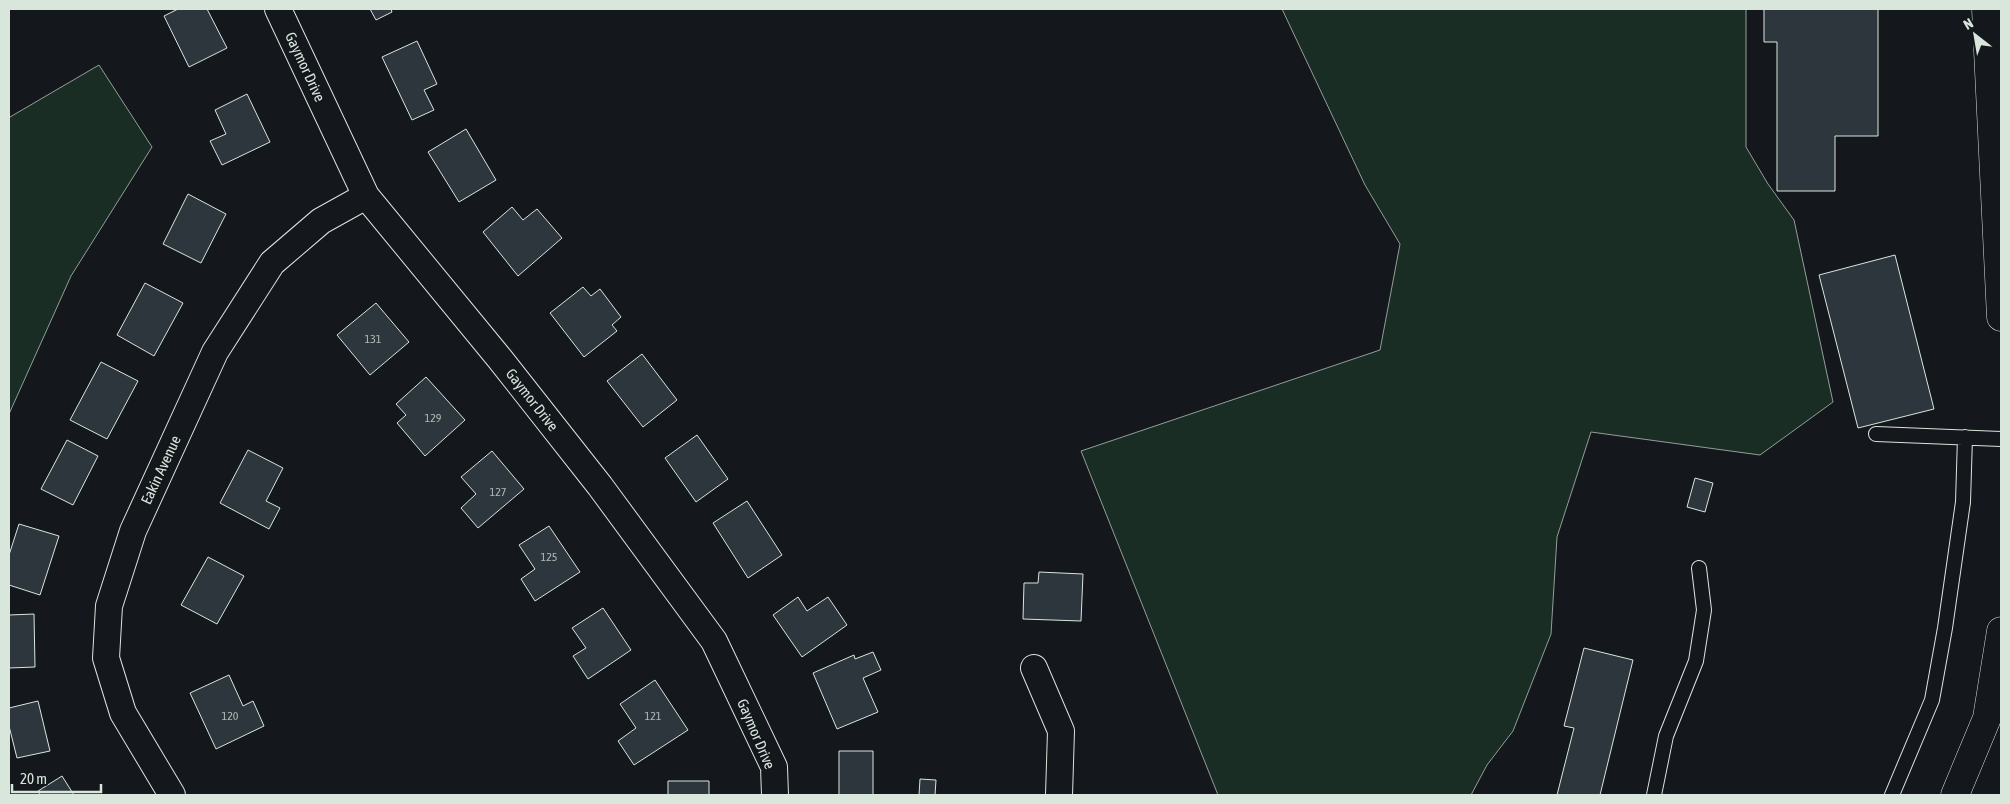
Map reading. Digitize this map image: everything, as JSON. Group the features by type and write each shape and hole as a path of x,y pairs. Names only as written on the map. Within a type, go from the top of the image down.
{"main road":[{"path":"1986,9 2001,317"},
{"path":"1955,795 1994,721 2001,631"}],"street":[{"name":"Gaymor Drive","path":"278,9 366,196 500,359 600,486 714,641 774,767 775,795"},
{"name":"Eakin Avenue","path":"172,795 123,713 106,658 109,606 133,531 215,352 272,263 321,221 366,196"},
{"path":"1034,668 1061,731 1059,795"}],"lane":[{"path":"1876,434 2001,439"},
{"path":"1892,795 1932,700 1964,502 1965,437"},
{"path":"1654,795 1666,736 1696,661 1704,610 1699,568"}],"green space":[{"path":"1282,9 1746,9 1746,147 1768,184 1794,220 1833,402 1760,455 1591,432 1557,537 1551,634 1513,731 1487,765 1471,795 1218,795 1081,451 1380,350 1400,244 1365,185"},
{"path":"99,65 152,147 71,276 9,414 9,115 10,117"}],"building":[{"path":"178,9 207,9 227,48 189,67 164,16"},
{"path":"370,9 391,9 392,12 376,20"},
{"path":"1764,9 1878,9 1878,136 1835,136 1835,191 1777,191 1777,42 1764,42"},
{"path":"417,41 437,84 424,90 434,110 412,120 382,57"},
{"path":"247,94 270,142 222,165 210,141 226,134 215,110"},
{"path":"466,129 496,180 459,202 428,152"},
{"path":"188,194 226,214 201,263 163,244"},
{"path":"512,207 523,220 537,209 562,238 518,276 483,232"},
{"path":"1895,255 1934,409 1858,428 1819,275"},
{"path":"145,283 183,303 154,356 117,335"},
{"path":"583,287 591,296 600,289 621,317 612,325 617,331 584,357 550,313"},
{"path":"376,303 409,342 370,375 337,335"},
{"path":"642,354 677,400 643,427 607,381"},
{"path":"101,362 138,381 107,439 70,420"},
{"path":"426,377 465,420 425,456 397,423 406,415 396,404"},
{"path":"697,435 728,479 696,502 665,458"},
{"path":"67,440 98,456 73,505 41,489"},
{"path":"248,450 283,468 266,501 280,508 269,529 220,503"},
{"path":"492,451 524,489 478,528 461,508 476,494 461,477"},
{"path":"1695,478 1713,483 1705,512 1687,507"},
{"path":"747,501 782,555 748,578 713,523"},
{"path":"19,524 59,536 40,595 9,585 9,555"},
{"path":"549,526 580,572 535,601 521,579 535,569 519,545"},
{"path":"208,557 244,576 217,624 181,605"},
{"path":"1039,572 1083,574 1081,621 1023,619 1024,583 1038,583"},
{"path":"798,597 807,611 828,597 847,625 802,657 773,615"},
{"path":"603,608 631,650 588,679 573,656 586,648 572,628"},
{"path":"34,614 35,667 9,668 9,615"},
{"path":"1584,648 1633,660 1600,795 1557,795 1574,728 1564,726"},
{"path":"873,652 881,670 863,678 878,712 837,729 813,673 854,655 855,659"},
{"path":"229,675 243,706 253,701 264,726 216,749 190,693"},
{"path":"655,680 688,730 634,765 618,741 636,728 620,704"},
{"path":"38,701 50,751 17,758 9,726 9,708"},
{"path":"839,751 873,751 873,795 839,795"},
{"path":"62,776 74,795 40,795 38,791"},
{"path":"920,779 936,780 935,795 919,795"},
{"path":"668,781 709,781 709,795 668,795"}]}
